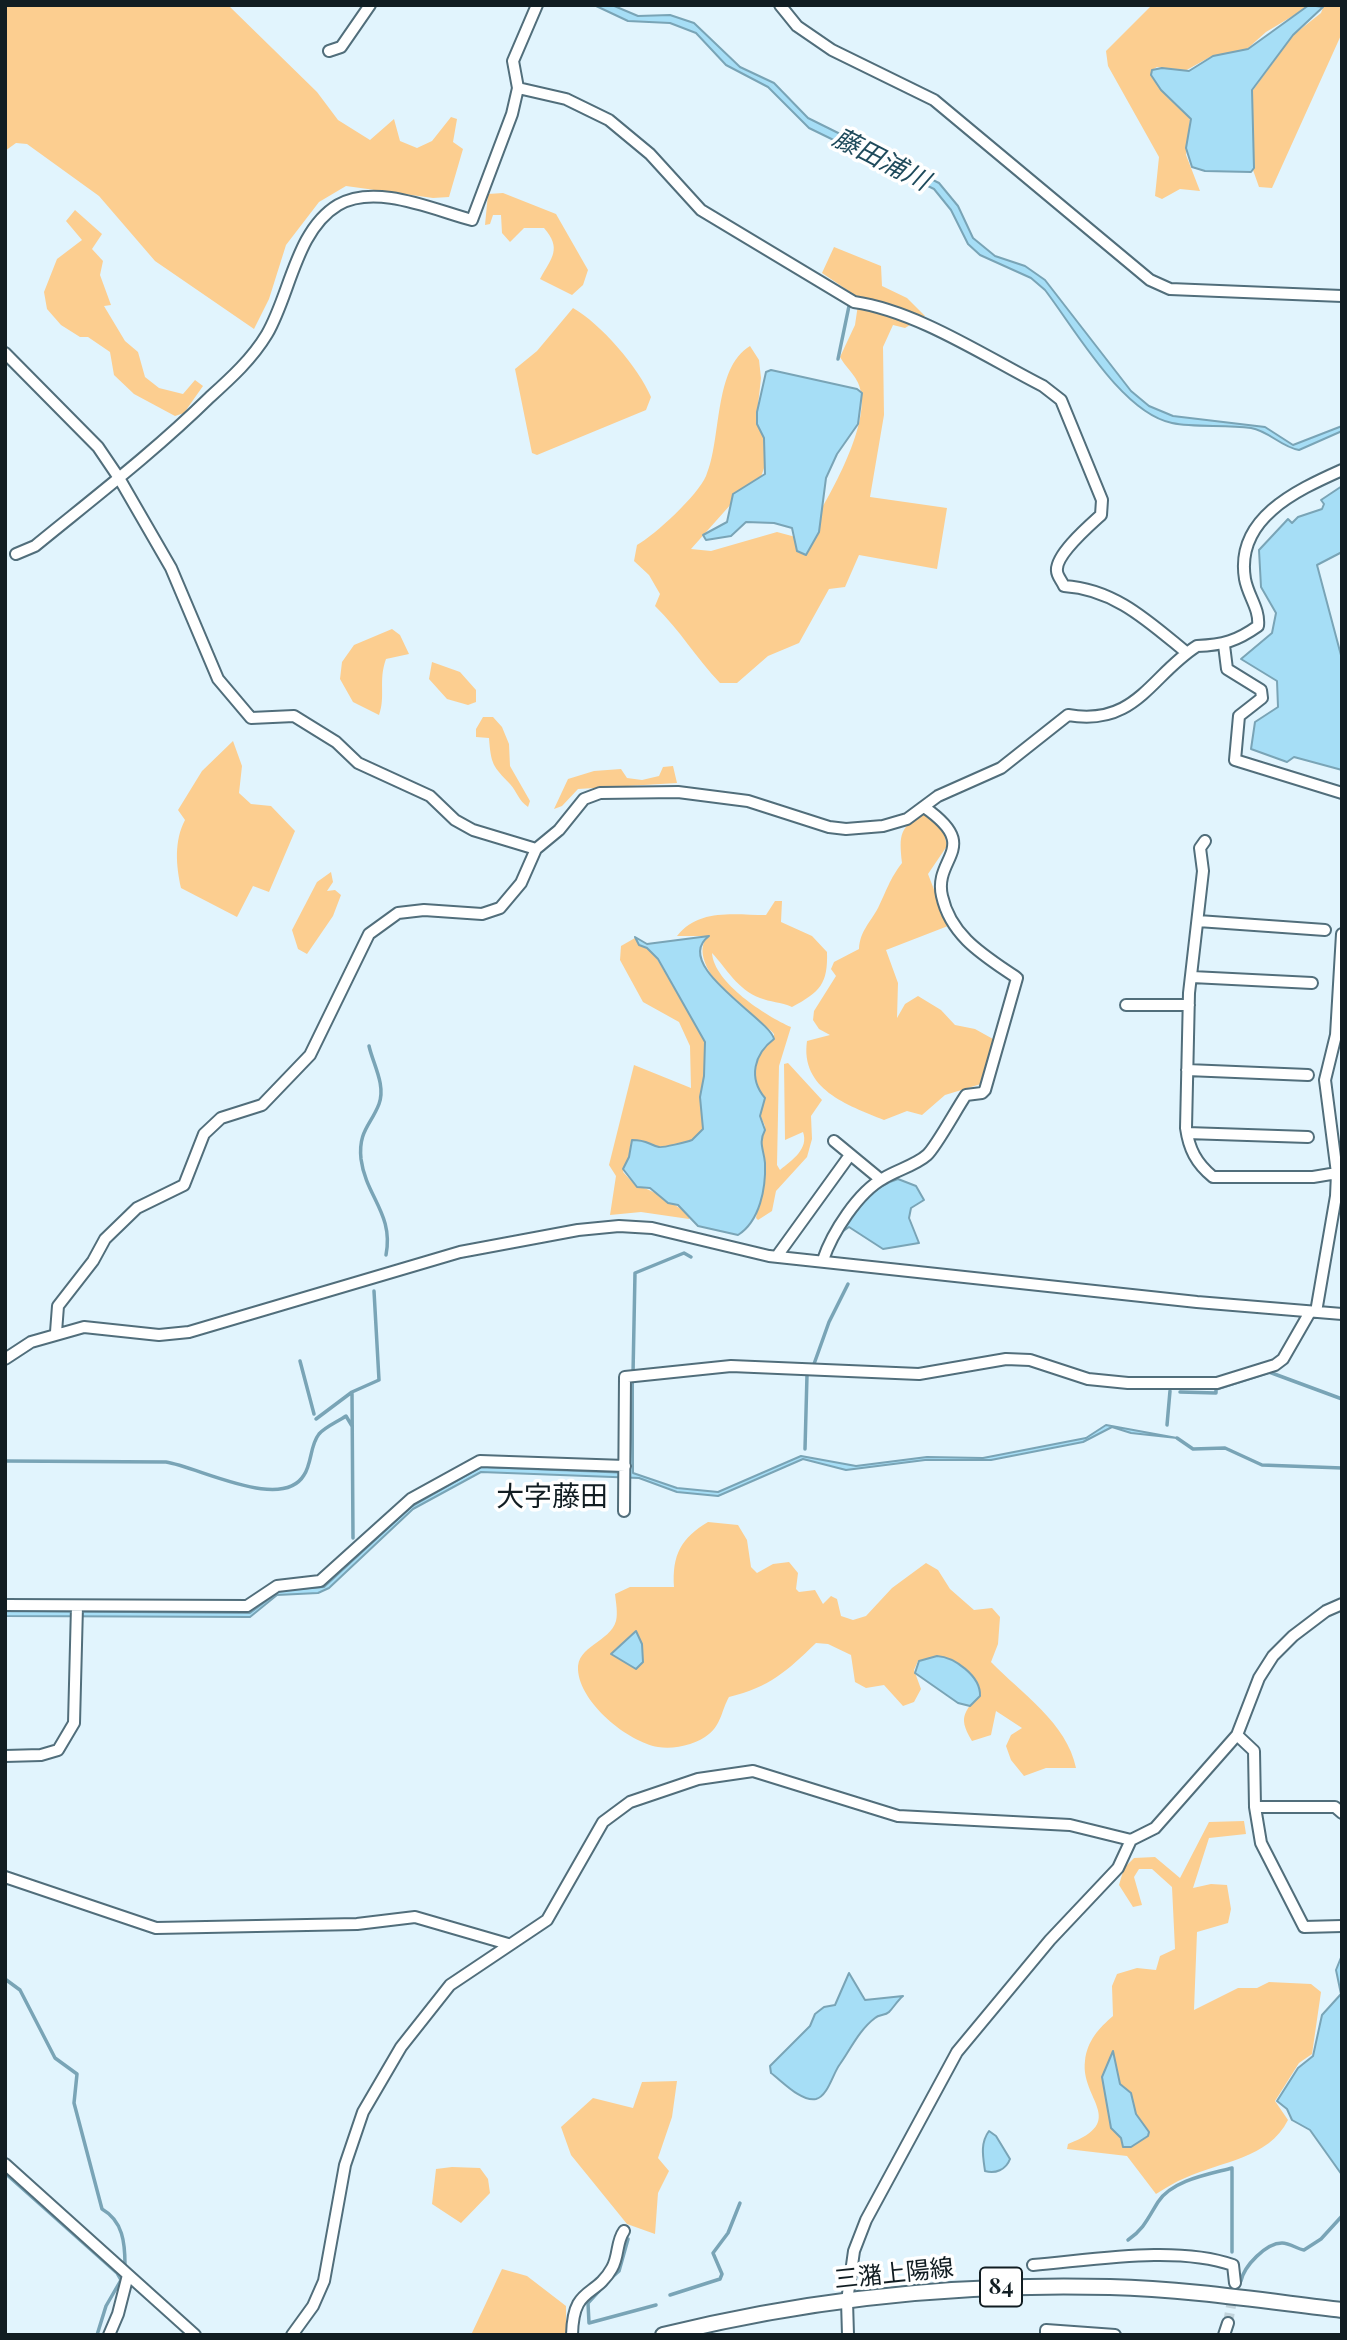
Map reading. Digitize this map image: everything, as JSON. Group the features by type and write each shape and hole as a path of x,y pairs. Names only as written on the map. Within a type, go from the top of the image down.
{"main road":[{"name":"三潴上陽線","path":"663,2335 730,2319 847,2301 978,2288 1111,2287 1342,2310"}],"street":[{"path":"330,51 341,47 370,5"},
{"path":"16,554 35,545 160,446 257,350 278,314 310,234 326,214 339,204 359,197 391,199 472,220 512,114 518,88 513,61 537,5"},
{"path":"780,5 797,26 832,50 934,100 1150,280 1170,289 1342,296"},
{"path":"518,88 566,99 609,120 650,154 701,210 854,302 879,306 917,322 1043,386 1061,400 1102,500 1101,515 1074,541 1058,563 1057,572 1065,586 1090,587 1139,613 1187,653"},
{"path":"5,353 98,447 119,478 171,568 218,679 251,718 294,716 336,743 358,763 430,796 455,820 473,830 536,849"},
{"path":"56,1332 58,1306 93,1261 105,1239 138,1208 184,1185 204,1134 221,1118 262,1105 310,1055 369,934 398,914 424,910 482,915 500,908 521,883 536,849 559,830 584,799 600,793 678,792 748,801 846,829 883,826 907,819 947,792 1001,768 1068,715 1083,718 1114,711 1140,700 1197,646 1224,645 1258,626 1259,615 1248,594 1244,570 1244,551 1250,534 1277,507 1310,483 1342,470"},
{"path":"1224,645 1227,669 1261,690 1262,698 1239,716 1235,760 1342,793"},
{"path":"823,1260 830,1241 844,1218 880,1179 926,1157 966,1095 982,1093 985,1090 1017,978 975,949 960,935 949,917 940,881 950,860 951,835 945,824 924,807"},
{"path":"1205,841 1200,848 1203,871 1189,1005 1189,1149 1202,1168 1213,1177 1313,1177 1337,1173"},
{"path":"1198,921 1325,930"},
{"path":"624,1511 625,1377 731,1366 919,1374 1006,1359 1030,1360 1088,1379 1128,1383 1217,1383 1275,1365 1283,1359 1313,1312 1336,1196 1337,1173 1325,1100 1325,1080 1336,1035 1342,934"},
{"path":"1192,977 1312,983"},
{"path":"1126,1005 1189,1005"},
{"path":"1188,1070 1308,1075"},
{"path":"1187,1133 1308,1137"},
{"path":"834,1141 880,1179"},
{"path":"777,1256 850,1155"},
{"path":"5,1359 31,1342 56,1332 84,1327 159,1335 189,1332 460,1252 578,1230 618,1226 652,1228 735,1250 777,1256 1085,1290 1342,1314"},
{"path":"5,1605 77,1612 247,1606 277,1586 320,1581 411,1499 480,1461 625,1472"},
{"path":"848,2335 847,2301 855,2251 866,2220 957,2052 1050,1940 1118,1868 1131,1840 1155,1828 1237,1735 1259,1678 1273,1656 1315,1619 1342,1604"},
{"path":"5,1756 41,1755 58,1750 74,1723 77,1612"},
{"path":"1237,1735 1254,1751 1255,1807 1261,1843 1304,1927 1342,1926"},
{"path":"292,2335 313,2306 324,2281 345,2165 363,2112 401,2047 450,1985 547,1920 597,1832 618,1810 698,1779 753,1771 898,1816 1070,1825 1131,1840"},
{"path":"1255,1807 1335,1807 1342,1813"},
{"path":"5,1877 156,1928 357,1924 415,1917 508,1944"},
{"path":"5,2164 195,2335"},
{"path":"572,2335 574,2309 581,2297 614,2265 624,2231"},
{"path":"1033,2265 1166,2256 1220,2261 1233,2265 1234,2283"},
{"path":"110,2335 128,2275"},
{"path":"1046,2335 1046,2330 1115,2335"}],"shaded area":[{"path":"5,5 228,5 317,92 338,120 370,140 394,119 400,141 417,148 432,141 451,117 457,119 453,142 463,149 449,197 433,198 346,186 319,202 286,245 269,299 254,329 155,261 99,196 27,144 16,143 5,151"},
{"path":"1152,5 1311,5 1266,32 1247,49 1210,57 1183,72 1157,67 1152,70 1151,76 1168,98 1186,111 1190,120 1186,155 1200,191 1180,189 1162,199 1155,196 1159,157 1108,66 1106,51"},
{"path":"1324,5 1342,5 1342,33 1272,188 1259,187 1253,170 1251,93 1292,36 1321,13"},
{"path":"503,193 556,214 588,270 583,285 572,295 540,279 554,248 544,228 524,228 510,242 502,233 501,215 493,215 490,224 485,225 488,194"},
{"path":"75,210 102,234 92,249 103,261 100,275 111,305 104,306 125,341 138,352 145,377 159,388 183,394 195,380 203,386 184,413 175,416 134,394 114,375 110,352 88,337 80,337 61,325 47,309 44,292 57,259 82,240 66,221"},
{"path":"834,247 881,266 882,286 907,298 925,316 905,328 893,325 883,347 884,415 870,497 947,508 937,569 859,555 845,587 829,589 799,643 768,656 737,683 720,683 655,606 660,594 649,575 634,561 637,545 675,514 706,476 724,387 738,356 750,346 759,360 761,378 758,405 767,459 759,483 740,494 691,549 711,551 777,532 803,539 842,469 858,428 861,409 858,383 840,357 855,325 859,298 822,273"},
{"path":"573,308 595,324 618,347 638,373 651,397 646,410 537,455 532,453 515,369 537,351"},
{"path":"392,629 400,635 409,654 386,659 379,715 353,702 340,679 342,662 354,645"},
{"path":"432,662 460,672 476,690 476,702 468,705 447,699 429,679"},
{"path":"483,717 493,717 502,727 509,744 510,766 530,801 528,807 494,764 489,738 476,737 476,729"},
{"path":"233,741 242,766 239,793 251,804 271,806 295,831 269,892 253,886 237,917 181,888 177,862 179,836 185,820 178,810 202,771"},
{"path":"673,766 677,783 578,789 562,806 554,809 568,779 594,771 621,769 627,778 642,780 659,776 663,767"},
{"path":"926,813 942,824 947,846 928,874 948,926 886,950 898,983 897,1018 905,1004 918,996 941,1010 955,1025 975,1029 993,1039 981,1084 945,1095 922,1115 907,1111 884,1120 842,1101 819,1083 807,1058 807,1041 830,1035 819,1029 813,1020 814,1011 836,976 831,969 834,962 859,949 863,932 902,863 903,832 910,823"},
{"path":"331,872 333,882 327,891 335,890 341,895 333,916 307,954 298,949 292,930 317,882"},
{"path":"775,901 782,901 781,922 812,936 827,952 824,980 809,997 792,1007 760,998 739,984 712,953 715,964 731,987 768,1015 791,1027 779,1066 777,1165 780,1170 798,1154 804,1144 803,1132 785,1140 784,1064 788,1063 822,1100 811,1116 812,1139 807,1157 776,1191 772,1211 758,1220 756,1218 764,1169 761,1140 765,1126 760,1115 765,1099 754,1084 756,1075 753,1069 762,1049 774,1039 774,1034 747,1014 716,982 703,957 703,946 708,936 677,936 686,927 706,917 730,914 766,915"},
{"path":"635,938 639,945 647,948 657,959 705,1041 704,1077 700,1097 703,1130 693,1140 664,1147 631,1140 629,1160 623,1172 637,1187 664,1198 690,1216 689,1219 641,1212 610,1215 616,1176 609,1165 634,1065 691,1088 690,1046 679,1022 643,1002 620,960 621,946"},
{"path":"708,1522 738,1525 747,1540 751,1567 757,1573 773,1564 789,1562 798,1573 796,1589 799,1592 815,1590 823,1604 831,1596 837,1599 841,1616 853,1620 866,1616 892,1588 926,1563 938,1570 950,1589 974,1610 992,1608 1000,1617 998,1644 991,1662 1053,1723 1071,1752 1076,1768 1046,1768 1024,1776 1011,1760 1006,1746 1011,1735 1022,1728 996,1711 991,1735 972,1741 964,1719 979,1689 968,1673 952,1659 918,1661 914,1670 921,1689 914,1702 903,1706 884,1685 866,1688 855,1682 851,1655 828,1644 816,1643 777,1677 729,1697 713,1730 692,1743 671,1748 658,1747 646,1744 620,1729 596,1708 587,1695 581,1683 579,1662 588,1649 613,1628 617,1615 615,1594 630,1587 674,1587 675,1566 680,1548 691,1534"},
{"path":"1244,1821 1246,1834 1209,1838 1193,1888 1211,1884 1227,1885 1231,1909 1228,1923 1197,1932 1194,2010 1238,1988 1257,1988 1269,1982 1311,1984 1321,1992 1312,2054 1299,2063 1275,2101 1288,2120 1269,2143 1243,2157 1181,2180 1156,2194 1127,2156 1067,2149 1068,2144 1096,2127 1099,2118 1098,2108 1085,2075 1085,2061 1094,2036 1113,2016 1112,1986 1117,1974 1137,1968 1156,1970 1160,1956 1175,1949 1172,1887 1152,1869 1139,1869 1134,1877 1142,1905 1133,1907 1119,1885 1124,1868 1134,1858 1155,1857 1180,1878 1209,1822"},
{"path":"677,2081 672,2117 658,2158 669,2171 658,2193 655,2234 627,2224 571,2155 561,2127 593,2098 633,2108 642,2082"},
{"path":"480,2168 488,2179 490,2193 461,2223 432,2204 436,2169"},
{"path":"502,2269 527,2276 566,2306 566,2335 471,2335"}],"water":[{"name":"藤田浦川","path":"594,5 612,5 638,16 670,15 694,23 740,67 774,83 808,118 939,183 958,206 973,238 995,256 1025,266 1045,280 1131,391 1149,406 1173,416 1265,427 1293,445 1342,426 1342,431 1299,450 1251,428 1172,423 1153,416 1118,387 1085,347 1045,290 1031,278 980,255 968,244 951,210 934,189 809,128 768,87 726,65 696,33 670,23 628,21"},
{"path":"1309,5 1323,7 1293,35 1252,90 1254,168 1251,172 1205,171 1192,167 1186,148 1191,119 1161,90 1151,75 1152,70 1162,68 1189,71 1213,56 1248,49"},
{"path":"771,370 857,389 862,393 858,424 837,454 826,478 819,532 806,555 797,551 792,528 774,523 746,522 731,536 706,540 703,535 727,522 733,494 765,474 764,438 757,424 757,412 766,372"},
{"path":"1342,486 1342,552 1317,565 1342,659 1342,770 1294,757 1287,762 1251,749 1255,722 1278,707 1277,681 1241,659 1272,633 1276,613 1261,587 1259,550 1288,519 1292,523 1298,517 1322,509 1324,504 1321,500"},
{"path":"709,936 700,948 702,962 725,991 757,1019 774,1039 758,1059 755,1074 756,1082 765,1098 760,1116 765,1130 762,1143 765,1163 763,1193 752,1221 738,1235 698,1226 678,1205 668,1203 650,1188 637,1187 623,1169 629,1157 632,1140 665,1147 692,1140 703,1129 700,1097 705,1042 658,959 647,948 639,945 635,937 647,944"},
{"path":"898,1179 916,1186 924,1200 911,1208 909,1218 919,1243 883,1249 849,1227 842,1232 851,1215 864,1200 880,1187"},
{"path":"633,1372 633,1473 677,1488 718,1492 801,1456 856,1466 927,1457 983,1458 1086,1438 1106,1425 1177,1438 1131,1433 1112,1427 1083,1442 991,1460 925,1460 846,1470 803,1459 718,1496 677,1492 639,1478 481,1472 413,1509 329,1588 318,1593 277,1595 250,1617 5,1616 5,1611 250,1613 281,1590 324,1587 411,1507 481,1467 630,1473"},
{"path":"636,1631 642,1644 643,1662 636,1669 611,1654"},
{"path":"937,1656 958,1664 976,1681 980,1696 970,1706 958,1703 915,1673 919,1661"},
{"path":"1342,1955 1342,2175 1310,2130 1292,2120 1287,2109 1277,2101 1298,2068 1313,2056 1322,2015 1341,1994 1336,1970"},
{"path":"849,1973 865,2000 903,1996 889,2012 877,2017 864,2028 837,2068 824,2094 816,2099 804,2097 771,2073 770,2066 810,2026 815,2014 824,2007 835,2005"},
{"path":"1113,2051 1120,2084 1131,2093 1136,2114 1149,2132 1148,2136 1131,2147 1123,2147 1121,2138 1111,2128 1102,2077"},
{"path":"989,2131 996,2136 1010,2159 1003,2168 993,2172 985,2171 983,2155 984,2140"}],"waterway":[{"path":"838,359 849,306"},
{"path":"369,1046 380,1082 381,1097 363,1135 361,1159 386,1228 386,1255"},
{"path":"633,1374 635,1273 684,1253 691,1257"},
{"path":"814,1364 829,1322 848,1284"},
{"path":"316,1419 352,1392 379,1380 374,1291"},
{"path":"300,1361 314,1414"},
{"path":"1180,1392 1216,1393 1216,1389 1269,1372 1342,1399"},
{"path":"805,1449 807,1375"},
{"path":"1167,1425 1170,1391"},
{"path":"352,1392 353,1538"},
{"path":"5,1461 166,1462 239,1484 278,1489 293,1485 304,1475 316,1438 322,1431 346,1416 352,1426"},
{"path":"1177,1438 1193,1449 1225,1448 1262,1465 1342,1468"},
{"path":"5,1979 20,1990 55,2058 77,2074 74,2103 102,2209 119,2226 125,2265"},
{"path":"1128,2240 1142,2227 1164,2194 1172,2188 1192,2179 1232,2168 1232,2252"},
{"path":"5,2173 117,2273 121,2280 106,2306 97,2335"},
{"path":"670,2295 720,2279 722,2274 713,2253 728,2233 740,2203"},
{"path":"1241,2281 1251,2262 1269,2247 1285,2243 1304,2250 1321,2239 1342,2216"},
{"path":"609,2280 619,2271 628,2239"},
{"path":"599,2291 588,2303 589,2323 656,2305"}],"tunnel":[{"path":"1228,2323 1235,2283"}],"district":[{"name":"大字藤田","path":"552,1497"}]}
